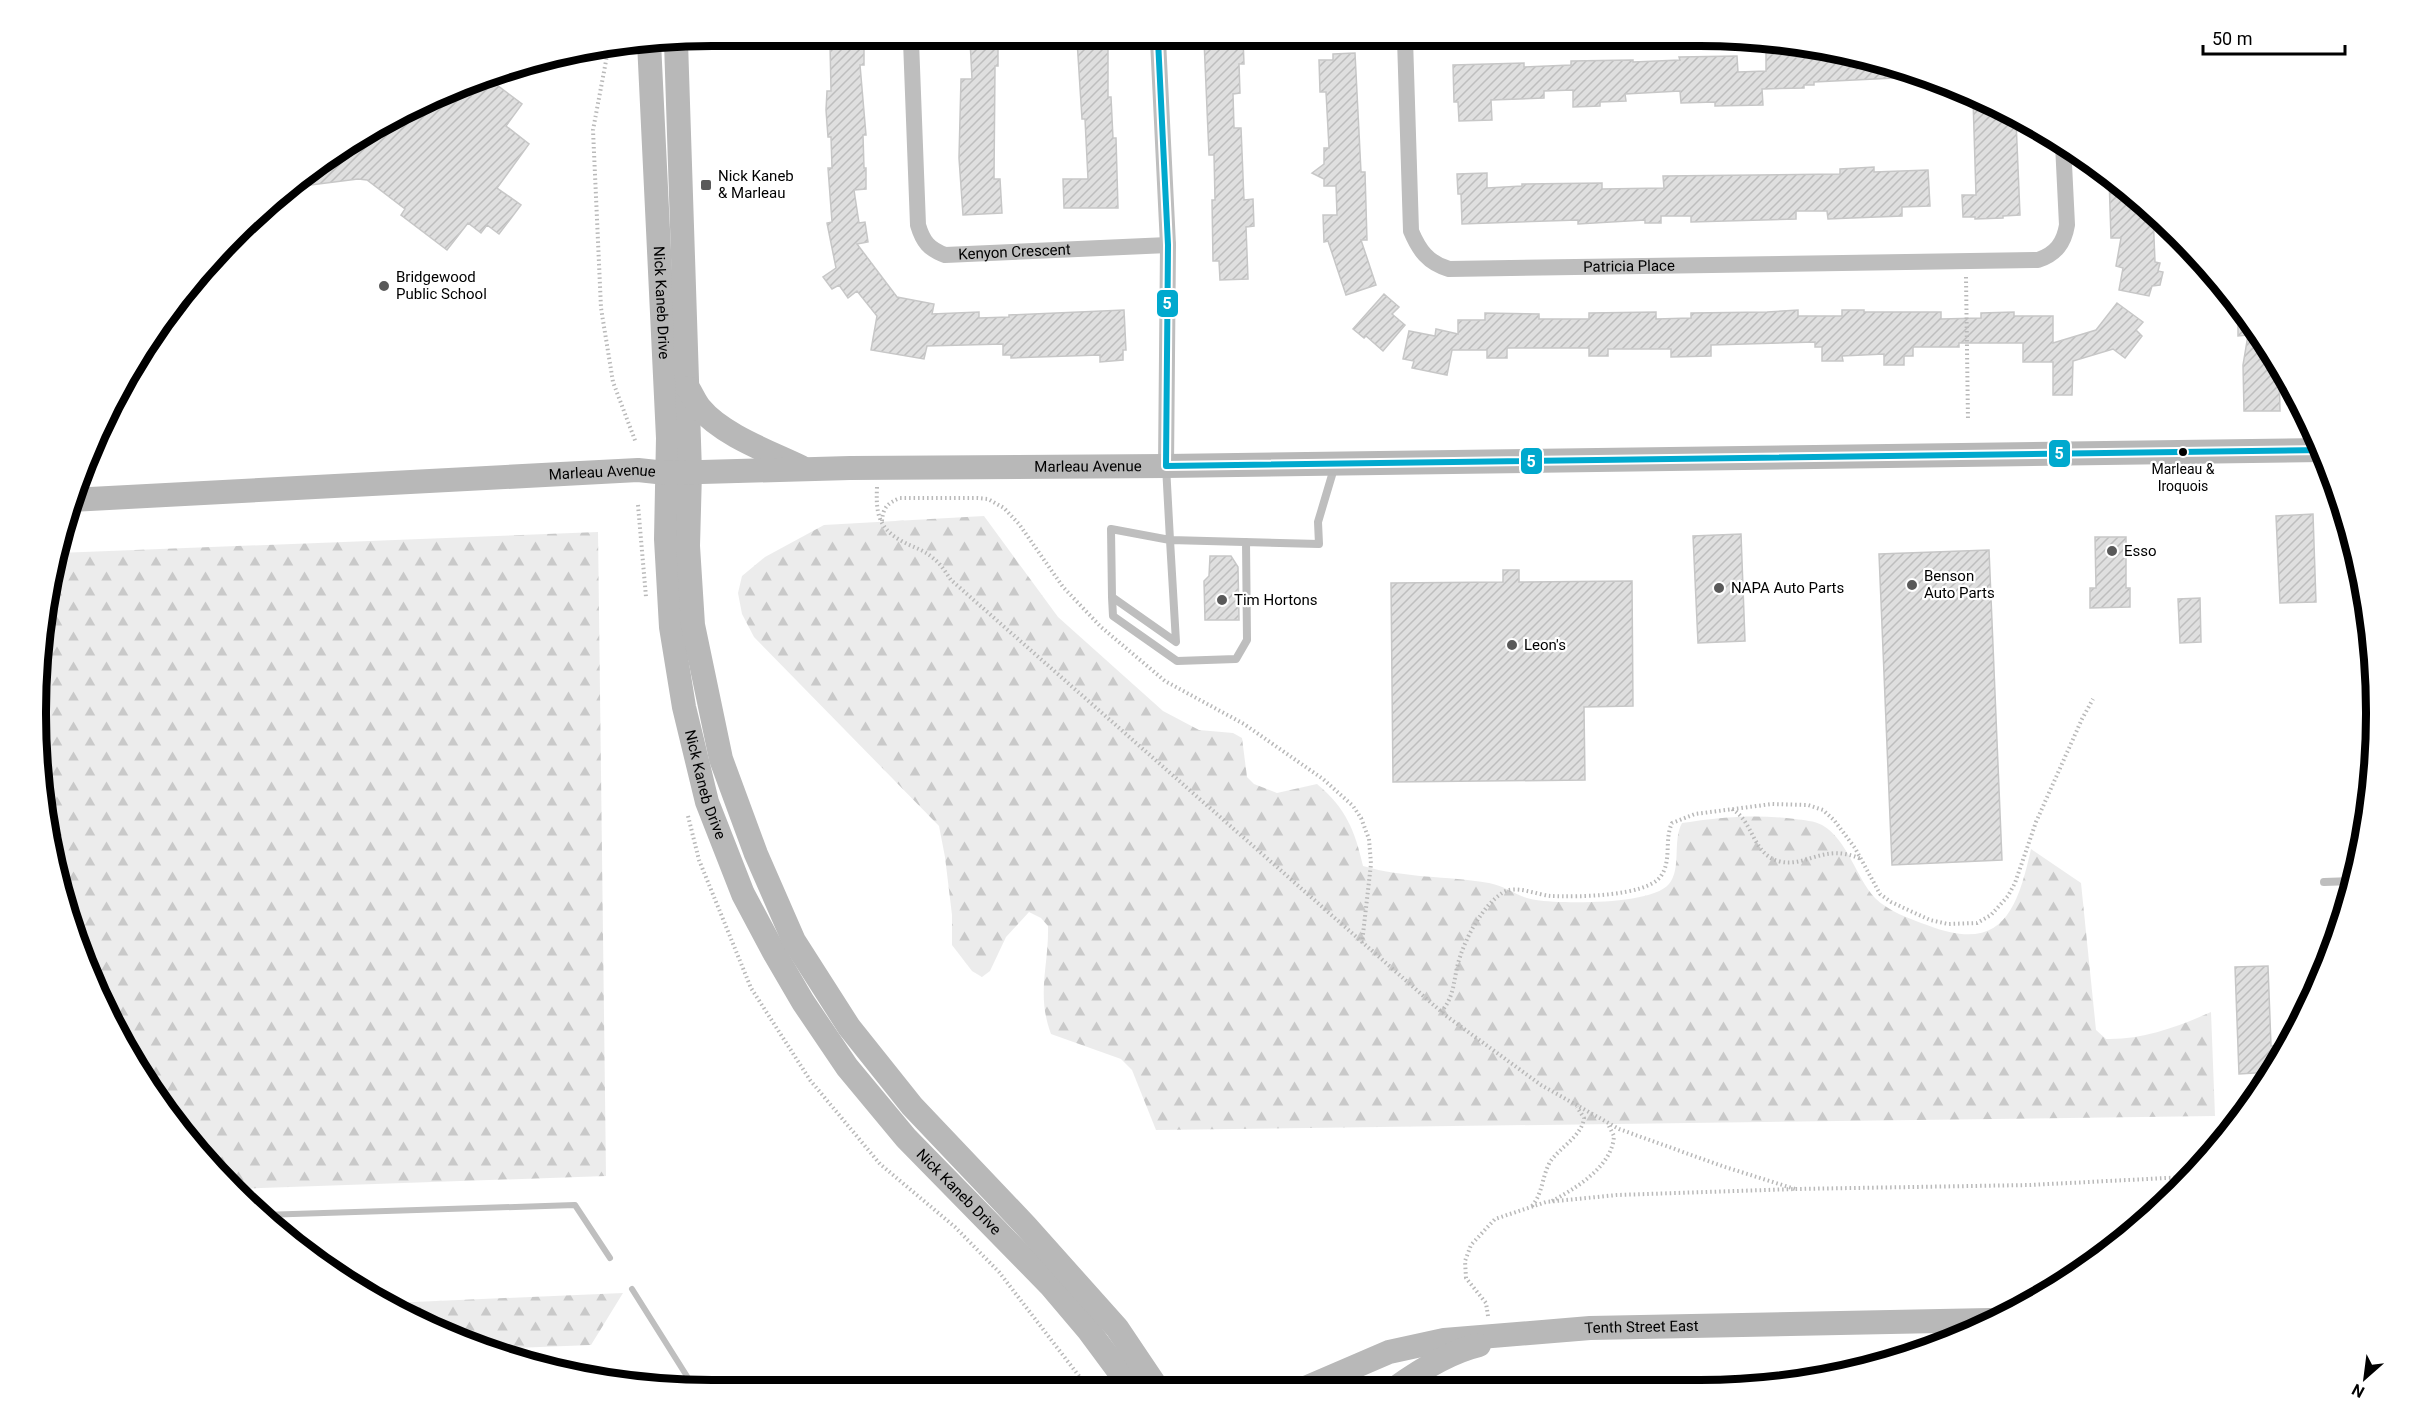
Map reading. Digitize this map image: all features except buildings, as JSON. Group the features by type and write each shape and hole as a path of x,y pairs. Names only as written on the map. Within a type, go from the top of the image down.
{"street":[{"name":"Kenyon Crescent","path":"911,46 918,225 922,240 932,250 945,255 1168,245"},
{"path":"1158,46 1168,245 1166,466"},
{"name":"Patricia Place","path":"1405,46 1411,231 1417,247 1425,257 1441,267 1455,270 2038,260 2055,252 2066,235 2064,155"},
{"name":"Nick Kaneb Drive","path":"676,48 688,388 678,472 666,539 671,627 684,707 707,802 743,894 803,1002 847,1067 906,1138 1050,1285 1089,1331 1125,1380"},
{"name":"Nick Kaneb Drive","path":"649,50 667,427 678,472 688,546 693,625 707,701 721,759 756,854 794,941 849,1026 912,1106 1025,1225 1117,1328 1152,1380"},
{"path":"688,388 700,408 714,421 746,440 806,469"},
{"name":"Marleau Avenue","path":"82,499 638,470 678,472 2312,450"},
{"name":"Tenth Street East","path":"1325,1380 1389,1352 1444,1340 1590,1328 1974,1320"},
{"path":"1406,1380 1467,1348 1528,1334"}],"lane":[{"path":"1246,542 1246,640 1236,659 1177,661 1113,616 1111,529 1170,540 1246,542 1319,544 1318,522 1336,463"},
{"path":"1112,597 1176,642 1166,466"},
{"path":"2324,882 2345,881"}],"path":[{"path":"607,55 593,130 601,309 613,382 636,443"},
{"path":"1966,261 1968,421"},
{"path":"877,468 876,510 882,525 899,540 920,549 934,559 951,580 1441,1012 1541,1085 1619,1129 1795,1189"},
{"path":"882,525 884,508 889,502 900,498 978,498 995,502 1019,524 1063,587 1101,627 1165,681 1244,724 1323,779 1353,806 1361,818 1369,839 1370,883 1362,943"},
{"path":"1441,1012 1450,1002 1459,958 1470,933 1500,894 1514,889 1551,896 1638,890 1656,881 1665,868 1668,830 1671,823 1695,814 1772,804 1808,805 1823,810 1834,820 1862,860 1881,894 1914,914 1939,922 1963,924 1977,922 1991,915 2008,896 2015,883 2036,822 2093,699"},
{"path":"1732,809 1745,820 1756,844 1765,854 1777,861 1789,863 1832,852 1852,855 1862,860"},
{"path":"1532,1206 1540,1194 1551,1162 1582,1126 1583,1114 1572,1102"},
{"path":"1550,1202 1575,1188 1606,1158 1614,1136 1606,1121"},
{"path":"1483,1337 1488,1316 1486,1303 1466,1278 1465,1261 1471,1245 1495,1219 1532,1206 1617,1195 2030,1185 2177,1177"}],"green space":[{"path":"984,516 1058,617 1163,711 1199,730 1233,733 1242,738 1247,777 1254,784 1277,793 1317,784 1327,793 1342,811 1353,831 1363,866 1394,873 1489,883 1536,900 1585,902 1626,899 1645,896 1669,884 1675,870 1679,830 1682,823 1738,817 1795,819 1822,825 1831,832 1845,849 1868,889 1886,907 1952,933 1972,934 1989,930 2002,921 2019,892 2031,849 2081,883 2096,1030 2106,1039 2147,1035 2211,1012 2215,1116 1156,1130 1132,1070 1121,1059 1051,1034 1044,1006 1048,926 1041,918 1029,912 1006,937 990,971 982,977 972,971 952,945 952,915 939,826 754,637 742,614 738,593 742,576 765,557 824,525"},
{"path":"598,532 606,1176 247,1188 212,1152 184,1119 159,1083 115,1008 97,968 69,886 52,800 46,713 52,626 66,553"},
{"path":"623,1293 591,1345 512,1348 458,1329 403,1302"}],"waterway":[{"path":"275,1215 575,1205 610,1258"},
{"path":"632,1289 689,1379"}],"transit line":[{"name":"5","path":"1158,46 1168,245 1166,466 2312,450"}],"place":[{"name":"Nick Kaneb & Marleau","path":"706,185"},
{"name":"Bridgewood Public School","path":"384,286"},
{"name":"Marleau & Iroquois","path":"2183,452"},
{"name":"Esso","path":"2112,551"},
{"name":"Benson Auto Parts","path":"1912,585"},
{"name":"NAPA Auto Parts","path":"1719,588"},
{"name":"Tim Hortons","path":"1222,600"},
{"name":"Leon's","path":"1512,645"}]}
